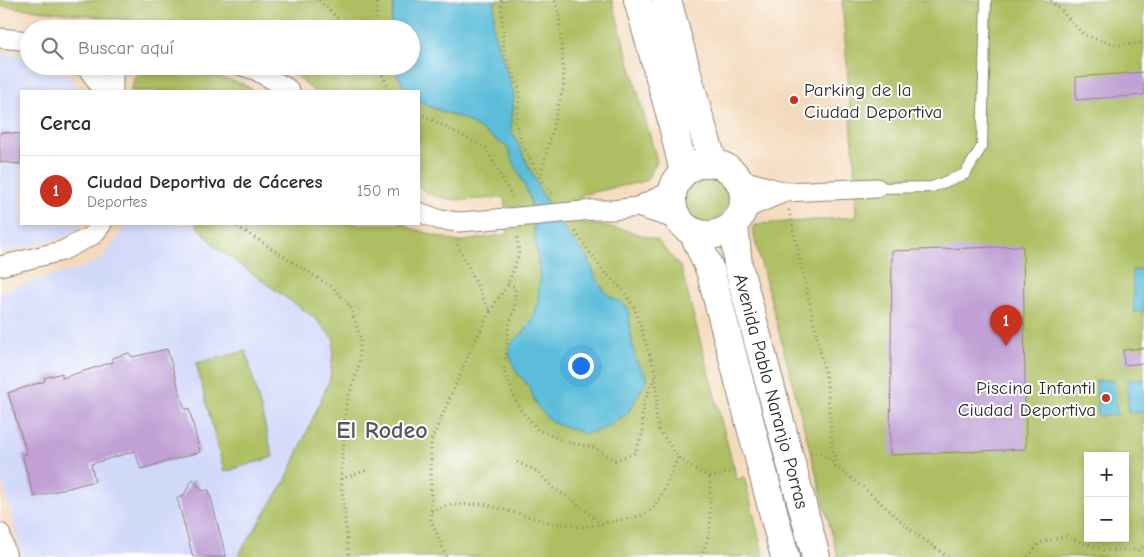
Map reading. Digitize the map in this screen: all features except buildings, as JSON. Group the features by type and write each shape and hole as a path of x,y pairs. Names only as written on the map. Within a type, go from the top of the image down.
{"main road":[{"path":"638,0 670,113 678,181 672,206 686,226 714,235 738,218 744,194 739,179 728,168 713,163 698,164 678,181"},
{"path":"667,0 713,163"},
{"name":"Avenida Pablo Naranjo Porras","path":"738,218 738,265 816,557"},
{"name":"Avenida Pablo Naranjo Porras","path":"686,226 710,270 785,557"}],"street":[{"path":"0,38 20,40"},
{"path":"92,75 102,90"},
{"path":"113,75 113,90"},
{"path":"264,75 289,90"},
{"path":"739,179 785,192 877,188"},
{"path":"420,212 440,220 460,222 593,210 614,210 637,207 678,181"},
{"path":"738,218 785,192"},
{"path":"637,207 686,226"},
{"path":"2,266 62,251 93,235 101,225"},
{"path":"0,533 7,557"}],"lane":[{"path":"877,188 932,187 965,174 982,146 986,0"}],"path":[{"path":"319,0 339,20"},
{"path":"375,20 377,0"},
{"path":"501,0 504,52 520,91 516,122 521,142 540,178 558,204"},
{"path":"540,178 564,84 559,12 555,0"},
{"path":"1051,0 1084,35 1117,45 1144,43"},
{"path":"382,75 390,90"},
{"path":"785,192 828,382 832,446 836,467 912,531 948,557"},
{"path":"446,557 431,520 431,441 474,343 490,312 457,244 460,222"},
{"path":"235,225 332,287 350,306 360,336 359,364 346,405 341,478 349,557"},
{"path":"573,229 604,272 623,290 634,307 656,374 657,396 655,413 659,430 678,457 710,478 760,464"},
{"path":"508,284 515,287 515,308 509,325 504,371 519,408 537,430 565,442 593,447 615,460 635,453 642,432 644,402 656,374"},
{"path":"431,512 446,505 484,504 552,523 585,527 640,516 653,509 663,493 678,457"},
{"path":"517,462 538,472 553,488 574,501 602,524"},
{"path":"341,478 368,470"},
{"path":"702,557 710,530 710,478"},
{"path":"1028,557 1039,543 1065,536 1103,550 1139,550 1144,546"}],"shaded area":[{"path":"0,53 20,55 20,75 66,75 81,90 20,90 20,225 82,225 74,234 0,253"},
{"path":"125,225 196,225 218,249 316,319 334,340 330,379 285,482 237,557 23,557 0,474 0,295 12,288 82,268 100,260"}],"green space":[{"path":"0,0 393,0 394,6 392,20 128,20 0,6"},
{"path":"495,0 612,0 657,161 646,181 580,195 582,223 622,229 657,240 681,268 737,480 744,476 764,557 237,557 285,482 330,379 334,340 316,319 218,249 196,225 406,225 410,228 458,242 508,234 504,197 471,200 449,199 438,197 420,188 420,100 427,106 464,119 507,147 530,198 540,277 538,302 534,317 524,332 511,343 517,373 529,386 537,406 628,413 648,378 636,361 628,307 608,295 599,284 586,255 567,234 543,196 511,130 514,95 493,30"},
{"path":"842,0 1144,0 1144,557 838,557 752,229 759,224 856,217 854,159"},
{"path":"136,75 210,75 243,84 252,90 130,90"},
{"path":"296,75 398,75 409,90 312,90"},
{"path":"700,176 710,176 724,186 728,199 724,212 718,218 710,222 700,222 686,212 682,204 682,194 692,180"},
{"path":"246,351 273,457 224,472 196,363"}],"water":[{"path":"393,0 495,0 493,30 514,95 511,130 543,196 567,234 586,255 599,284 608,295 628,307 636,361 648,378 628,413 606,428 585,434 551,422 537,406 529,386 517,373 509,354 511,343 524,332 534,317 538,302 540,277 530,198 507,147 464,119 427,106 420,100 420,90 408,90 405,88 397,75 420,75 420,20 392,20"},
{"path":"1144,269 1144,311 1134,312 1132,270"},
{"path":"1144,379 1144,412 1128,413 1127,380"},
{"name":"Piscina Infantil Ciudad Deportiva","path":"1114,380 1117,415 1098,416 1096,381"}],"place":[{"name":"Parking de la Ciudad Deportiva","path":"794,100"},
{"name":"Ciudad Deportiva de Cáceres","path":"1006,346"},
{"name":"Piscina Infantil Ciudad Deportiva","path":"1106,398"}],"district":[{"name":"El Rodeo","path":"382,430"}]}
